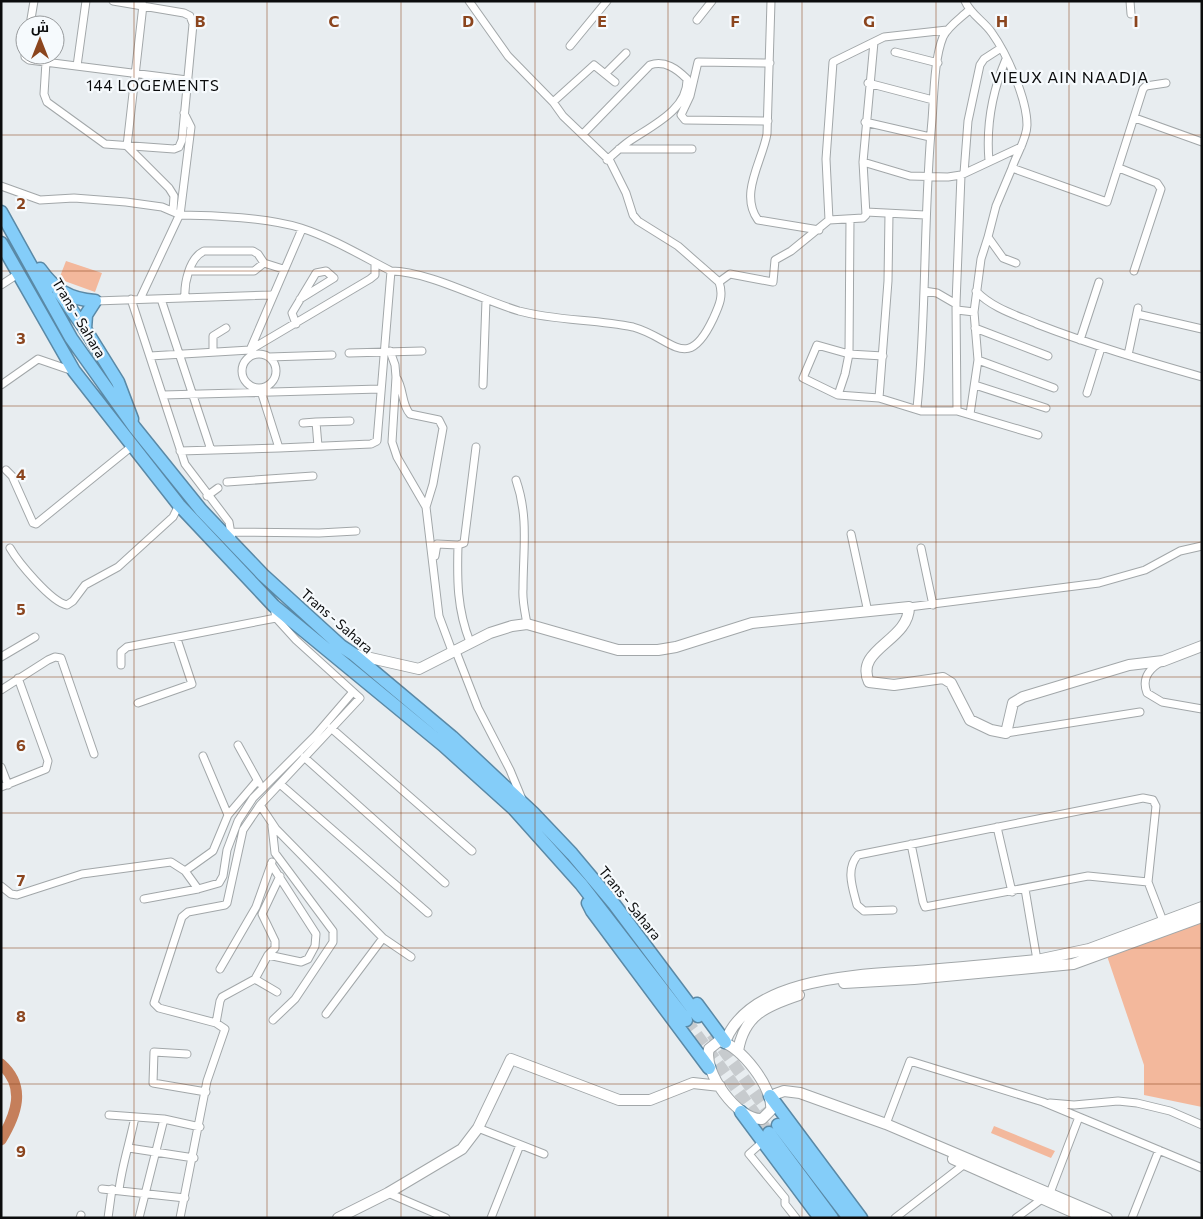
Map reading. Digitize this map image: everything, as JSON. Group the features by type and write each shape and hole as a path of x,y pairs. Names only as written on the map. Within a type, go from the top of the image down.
{"highway":[{"name":"Trans - Sahara","path":"1,212 71,338 135,428 200,510 232,537 277,588 341,646 452,737 526,806 572,854 614,904 698,1016"},
{"path":"10,230 57,289 85,329 118,382 135,428"},
{"name":"Trans - Sahara","path":"1,243 74,371 131,447 179,505 275,612 482,778 533,828 581,884 686,1020"},
{"path":"57,289 75,298 95,301 86,315 85,329"},
{"path":"581,884 592,911 709,1068"},
{"path":"614,904 637,922 725,1042"},
{"path":"770,1096 861,1218"},
{"path":"741,1112 820,1218"},
{"path":"832,1218 774,1129 849,1218"}],"street":[{"path":"32,15 34,1"},
{"path":"77,66 86,1"},
{"path":"46,65 44,94 47,102 104,144 174,149 179,147 193,24 190,16 184,13 143,5 113,1"},
{"path":"1,186 40,200 74,198 108,201 162,207 177,214 272,222 302,228 391,271 416,276 486,300 528,312 645,330 685,350 698,344 708,328 721,297 719,282 702,265 678,246 638,221 633,214 618,175 602,150 563,116 553,102 508,56 469,1"},
{"path":"570,46 607,1"},
{"path":"697,20 712,1"},
{"path":"771,1 768,121 764,152 749,198 753,213 758,220 819,230"},
{"path":"965,1 969,10 991,32 1006,58 1023,98 1027,126 1021,146 996,206 981,259 974,312 978,360 970,414"},
{"path":"1130,1 1130,14"},
{"path":"127,146 143,5"},
{"path":"917,408 922,361 925,216 930,137 938,63 942,39 947,30 969,10"},
{"path":"829,220 826,159 833,62 874,42 900,34 938,33 947,30"},
{"path":"719,282 730,274 773,282 775,260 819,230 829,220 863,218 866,212 862,162 868,83 874,42"},
{"path":"957,411 956,307 962,174 968,121 980,65 984,59 1001,48"},
{"path":"895,52 938,63"},
{"path":"606,73 626,53"},
{"path":"989,161 989,116 1006,58"},
{"path":"768,121 685,120 682,115 690,96 698,62 770,63"},
{"path":"583,134 650,65 661,63 677,70 687,79 686,92 680,103 607,160"},
{"path":"65,64 187,80"},
{"path":"553,102 592,66 596,65 615,82"},
{"path":"868,83 934,100"},
{"path":"1012,168 1107,202 1143,89 1146,86 1166,83"},
{"path":"140,299 177,214 191,127 184,113"},
{"path":"1135,118 1202,142"},
{"path":"866,122 930,137"},
{"path":"127,146 169,188 174,196 177,214"},
{"path":"862,162 890,172 928,177 962,174 1021,146"},
{"path":"619,149 692,149"},
{"path":"1119,168 1158,183 1161,189 1134,271"},
{"path":"866,212 925,216"},
{"path":"880,398 889,214"},
{"path":"838,394 849,354 850,219"},
{"path":"278,448 260,390 246,382 242,373 244,362 251,353 271,296 302,228"},
{"path":"988,237 1003,258 1016,263"},
{"path":"185,298 185,289 190,271 198,254 204,251 253,251 258,254 264,263 283,269"},
{"path":"251,353 370,279 375,275 374,262"},
{"path":"190,271 254,271 264,263"},
{"path":"296,324 292,313 300,299 316,272 326,271 334,278 300,299"},
{"path":"180,451 372,444 377,441 379,435 380,388 387,352 391,271"},
{"path":"1,285 18,274"},
{"path":"1080,340 1098,282"},
{"path":"924,291 937,293 956,307 974,312"},
{"path":"976,291 993,305 1101,348 1202,377"},
{"path":"95,301 271,296"},
{"path":"131,299 185,464 207,496 229,522 232,537 356,530"},
{"path":"161,299 181,354 211,450"},
{"path":"483,385 486,300"},
{"path":"1128,355 1138,311 1202,329"},
{"path":"213,352 213,336 226,328"},
{"path":"974,328 1048,356"},
{"path":"883,356 849,354 817,346 803,379 838,394 880,398 926,411 957,411 1038,435"},
{"path":"1087,393 1101,348"},
{"path":"349,353 422,351"},
{"path":"150,356 213,352 264,354 276,366 275,378 267,387 260,390"},
{"path":"387,352 395,366 396,377 392,442 397,457 426,507"},
{"path":"269,357 332,355"},
{"path":"1,385 38,359 74,371"},
{"path":"978,360 1054,388"},
{"path":"396,377 410,414 439,420 442,423 443,428 433,484 426,507 439,616 478,708 526,806"},
{"path":"975,385 1046,408"},
{"path":"163,396 260,390 380,388"},
{"path":"303,423 350,421"},
{"path":"316,422 318,446"},
{"path":"6,470 15,481 33,523 36,524 131,447"},
{"path":"435,591 436,546 439,544 458,545 464,543 476,447"},
{"path":"227,482 313,476"},
{"path":"516,480 525,515 522,589 527,624"},
{"path":"207,496 218,488"},
{"path":"10,548 20,565 58,600 67,605 73,601 85,585 118,567 173,516 179,505"},
{"path":"851,534 868,612"},
{"path":"458,545 457,585 459,603 462,621 470,642"},
{"path":"353,654 419,669 428,666 470,642 512,626 527,624 618,650 643,651 676,648 752,624 933,605 1099,582 1145,570 1180,551 1202,546"},
{"path":"921,548 933,605"},
{"path":"909,607 906,624 870,658 865,674 869,682 894,685 943,678 955,688 970,720 991,730 1006,733 1140,712"},
{"path":"121,665 121,652 126,647 177,639 275,612 352,693 360,698 260,805 244,830 227,903 188,912 182,917 154,1003 159,1008 216,1023 225,1029 214,1059 206,1092 194,1158 180,1218"},
{"path":"1,657 35,637"},
{"path":"138,703 192,684 177,639"},
{"path":"1202,646 1152,667 1144,682 1147,694 1162,702 1202,709"},
{"path":"1,690 48,660 55,657 61,658 94,754"},
{"path":"1006,733 1013,703 1023,697 1129,664 1163,661"},
{"path":"1,767 5,786 46,770 48,762 18,678"},
{"path":"144,899 219,883 223,876 227,850 238,821 262,788 315,736 352,693"},
{"path":"331,728 472,851"},
{"path":"238,745 262,788"},
{"path":"202,756 228,815"},
{"path":"304,757 446,884"},
{"path":"185,871 213,852 228,815 257,781"},
{"path":"280,784 428,913"},
{"path":"893,910 864,911 856,905 850,876 853,861 858,856 867,852 1143,798 1153,800 1156,806 1148,882 1163,921"},
{"path":"260,805 272,824 383,938 411,957"},
{"path":"220,969 256,907 274,853 272,824"},
{"path":"997,827 1012,892"},
{"path":"911,844 923,902 926,907 1088,876 1148,882"},
{"path":"273,1020 295,999 333,942 333,932 274,853"},
{"path":"1,886 11,894 17,895 82,874 171,862 185,871 198,889"},
{"path":"268,954 301,962 308,959 315,946 316,934 271,864"},
{"path":"216,1023 222,997 255,978 268,954 275,948 275,941 262,914 280,876"},
{"path":"1025,889 1038,960"},
{"path":"725,1042 735,1026 758,1006 792,990 827,979 864,974 1038,960 1089,949 1202,907"},
{"path":"738,1051 744,1029 755,1016 780,1002 812,990 849,982 914,980 1073,964 1202,917"},
{"path":"326,1014 383,938"},
{"path":"255,978 277,992"},
{"path":"719,1041 725,1042 738,1051 770,1096 771,1110 762,1119 752,1119 741,1112 720,1086 709,1068 707,1058 709,1049 719,1041"},
{"path":"187,1054 154,1052 153,1082 206,1092"},
{"path":"338,1218 388,1193 462,1149 478,1128 510,1059 619,1100 650,1100 693,1083 720,1086"},
{"path":"886,1124 910,1061 1042,1102 1202,1168"},
{"path":"770,1096 784,1091 800,1093 886,1124 967,1162"},
{"path":"1042,1102 1074,1105 1118,1101 1137,1103 1170,1111 1202,1125"},
{"path":"109,1115 164,1120 200,1127"},
{"path":"108,1218 123,1162 129,1148 135,1117"},
{"path":"1016,1218 1046,1196 1079,1117"},
{"path":"868,1119 884,1129 1046,1196 1107,1218"},
{"path":"139,1218 154,1152 164,1120"},
{"path":"478,1128 544,1154"},
{"path":"491,1218 520,1145"},
{"path":"758,1146 749,1154 785,1198 786,1204 796,1218"},
{"path":"129,1148 194,1158"},
{"path":"1132,1218 1159,1150"},
{"path":"895,1218 967,1162"},
{"path":"102,1188 185,1198"},
{"path":"388,1193 446,1218"},
{"path":"1046,1196 1086,1218"}],"shaded area":[{"path":"66,261 102,273 95,292 59,279"},
{"path":"1202,921 1202,1107 1144,1095 1144,1065 1107,956"},
{"path":"994,1126 1055,1151 1051,1158 991,1133"}],"waterway":[{"path":"1,1064 14,1082 16,1092 16,1101 11,1121 1,1140"}],"tunnel":[{"path":"686,1020 769,1133"},
{"path":"712,1034 778,1125"}],"district":[{"name":"VIEUX AIN NAADJA","path":"1070,77"},
{"name":"144 LOGEMENTS","path":"153,86"}]}
